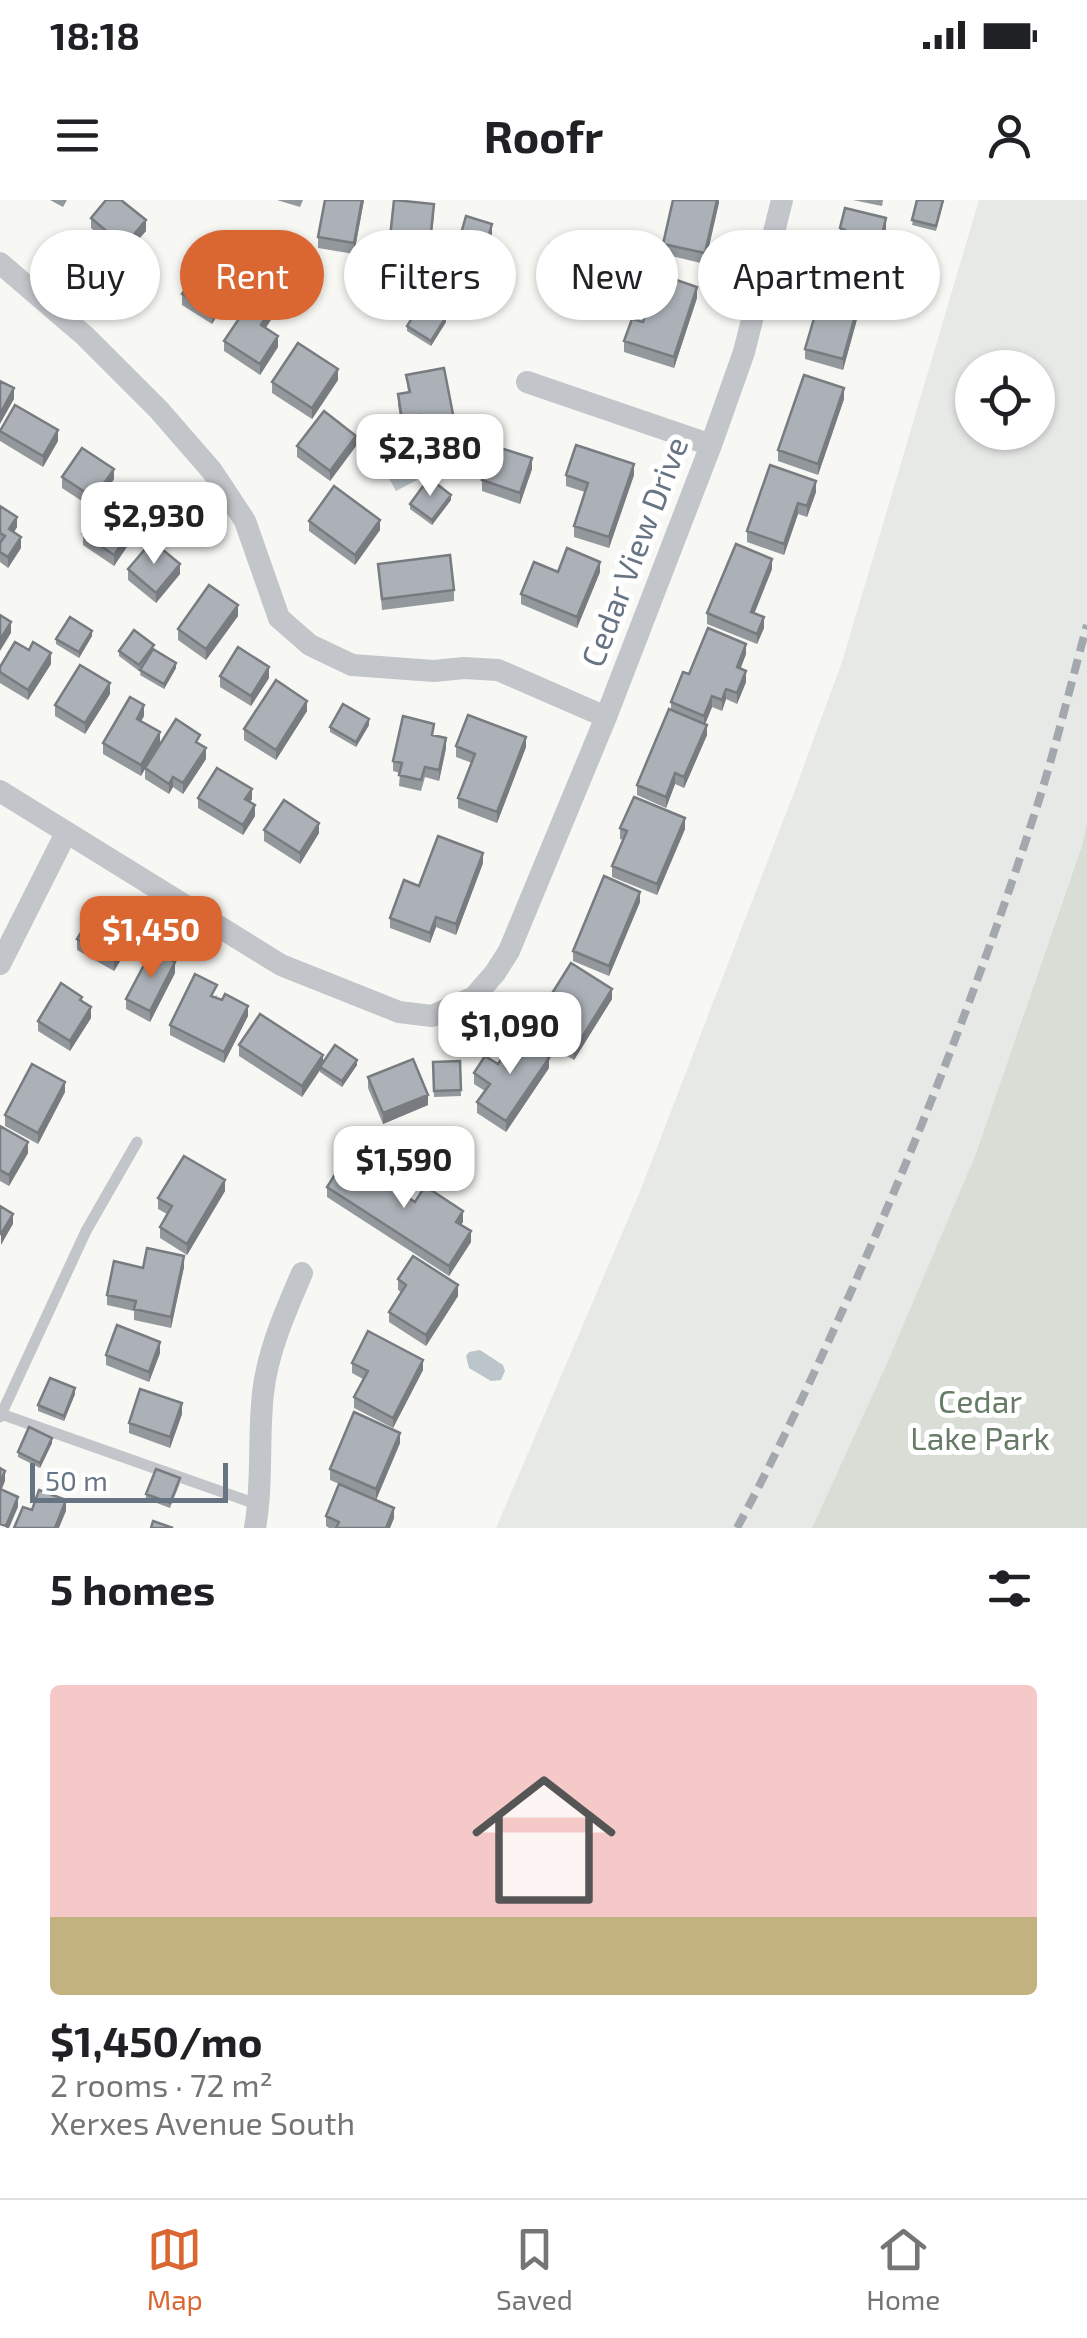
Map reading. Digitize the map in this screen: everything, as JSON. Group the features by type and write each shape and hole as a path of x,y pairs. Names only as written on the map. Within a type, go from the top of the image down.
{"street":[{"name":"Cedar View Drive","path":"0,791 281,965 399,1012 432,1016 474,996 502,962 524,918 606,718 744,352 782,200"},
{"path":"0,263 85,336 159,410 212,471 245,521 279,618 310,645 352,666 498,670 606,718"},
{"path":"527,382 711,445"},
{"path":"0,964 66,833"},
{"path":"257,1517 263,1395 270,1348 302,1273"}],"lane":[{"path":"137,1142 86,1230 1,1416 257,1517"}],"shaded area":[{"path":"979,200 1087,200 1087,822 975,1156 887,1363 812,1528 496,1528 641,1189 843,659"},
{"path":"396,442 417,480 396,491 375,453"},
{"path":"480,1350 503,1365 501,1380 491,1381 469,1368 466,1356"}],"green space":[{"name":"Cedar Lake Park","path":"1087,822 1087,1528 812,1528 975,1156"}],"building":[{"path":"106,200 121,200 146,220 138,230 105,230 91,218"},
{"path":"325,200 362,200 356,230 344,230 344,241 324,238 324,230 319,230"},
{"path":"394,200 434,204 431,230 391,230"},
{"path":"673,200 717,200 710,230 698,230 698,252 678,247 678,230 666,230"},
{"path":"917,200 943,200 936,226 912,220"},
{"path":"845,208 886,218 883,230 840,228"},
{"path":"466,216 492,224 490,230 462,230"},
{"path":"678,280 697,287 674,357 624,341 632,320 678,320"},
{"path":"238,320 264,320 261,325 278,336 260,364 224,341"},
{"path":"411,320 444,320 431,341 407,326"},
{"path":"814,320 854,320 843,359 805,349"},
{"path":"298,343 338,369 312,408 272,382"},
{"path":"444,368 457,435 425,441 420,415 402,419 398,394 410,392 406,375"},
{"path":"804,375 844,388 818,464 778,450"},
{"path":"0,381 14,388 0,414"},
{"path":"15,405 58,430 43,456 0,431"},
{"path":"324,411 356,436 330,471 297,446"},
{"path":"576,445 634,464 609,537 574,526 588,483 566,475"},
{"path":"494,446 532,458 520,493 482,480"},
{"path":"82,448 114,469 94,498 62,477"},
{"path":"770,465 816,481 807,506 798,503 784,544 747,531"},
{"path":"429,478 451,495 432,520 410,504"},
{"path":"334,486 380,520 355,555 309,521"},
{"path":"112,491 143,512 114,555 83,534"},
{"path":"0,506 17,517 9,529 21,537 8,557 0,552 5,536 0,533"},
{"path":"152,541 180,564 156,593 128,569"},
{"path":"736,544 772,559 751,612 764,617 757,634 707,613"},
{"path":"567,548 600,562 577,617 521,594 534,562 558,572"},
{"path":"450,555 454,590 382,599 378,564"},
{"path":"209,585 238,605 206,649 178,629"},
{"path":"0,615 11,622 0,640"},
{"path":"70,617 92,631 79,652 56,639"},
{"path":"708,628 746,644 737,667 746,671 737,693 726,689 722,700 712,696 704,716 671,702 683,672 689,674"},
{"path":"134,630 154,645 139,665 119,651"},
{"path":"15,642 29,650 33,642 51,653 28,690 0,672"},
{"path":"238,647 269,667 251,696 220,676"},
{"path":"153,649 176,663 164,684 140,670"},
{"path":"80,665 110,683 85,723 55,705"},
{"path":"276,680 307,701 276,750 244,729"},
{"path":"130,697 144,705 137,719 160,732 141,765 103,743"},
{"path":"343,704 369,719 356,742 330,727"},
{"path":"669,709 707,725 684,777 675,773 666,797 637,785"},
{"path":"468,715 526,737 497,812 458,798 475,754 456,746"},
{"path":"403,716 434,724 432,735 446,738 439,770 425,767 421,780 399,775 402,763 393,761"},
{"path":"176,719 200,735 196,742 206,748 183,783 173,777 169,784 145,768"},
{"path":"217,768 252,789 245,799 255,805 243,825 198,798"},
{"path":"634,797 685,818 657,884 612,866 627,831 620,828"},
{"path":"284,800 319,823 300,853 264,830"},
{"path":"438,836 483,853 456,924 436,917 430,933 390,918 404,880 419,886"},
{"path":"604,876 640,892 609,966 573,951"},
{"path":"113,915 134,928 114,960 77,939 87,923 103,932"},
{"path":"152,950 175,962 150,1011 126,999"},
{"path":"571,963 612,989 574,1050 544,1031 563,1002 551,995"},
{"path":"195,974 217,985 211,996 222,1000 225,994 248,1006 224,1052 170,1025"},
{"path":"61,983 91,1007 70,1041 38,1021"},
{"path":"260,1014 323,1055 302,1086 239,1045"},
{"path":"517,1036 549,1058 506,1121 477,1102 490,1084 474,1073 485,1056 498,1064"},
{"path":"335,1045 357,1060 342,1081 320,1067"},
{"path":"413,1059 428,1095 383,1113 368,1077"},
{"path":"460,1061 461,1090 434,1091 433,1062"},
{"path":"32,1064 65,1082 38,1133 5,1115"},
{"path":"0,1126 28,1142 9,1175 0,1170"},
{"path":"184,1156 225,1180 187,1244 160,1227 172,1206 158,1198"},
{"path":"346,1157 415,1202 425,1186 463,1211 456,1222 471,1231 449,1266 327,1187"},
{"path":"0,1206 13,1214 1,1234 0,1234"},
{"path":"147,1248 184,1256 171,1317 134,1309 136,1301 107,1295 114,1261 143,1268"},
{"path":"413,1256 458,1285 426,1335 389,1312 406,1285 398,1279"},
{"path":"117,1325 160,1342 149,1372 106,1355"},
{"path":"368,1331 423,1360 393,1418 354,1397 368,1371 352,1363"},
{"path":"50,1378 75,1388 64,1416 38,1405"},
{"path":"140,1389 182,1403 170,1437 129,1423"},
{"path":"354,1412 400,1433 376,1489 330,1469"},
{"path":"29,1427 52,1438 40,1463 18,1452"},
{"path":"156,1469 180,1478 170,1503 146,1494"},
{"path":"339,1484 394,1508 386,1528 336,1528 339,1522 326,1516"},
{"path":"0,1489 18,1497 6,1526 0,1524"},
{"path":"39,1490 66,1500 55,1528 14,1528 23,1507 32,1510"},
{"path":"153,1521 173,1528 151,1528"}],"railway":[{"path":"737,1528 849,1296 951,1051 1039,800 1087,625"}]}
